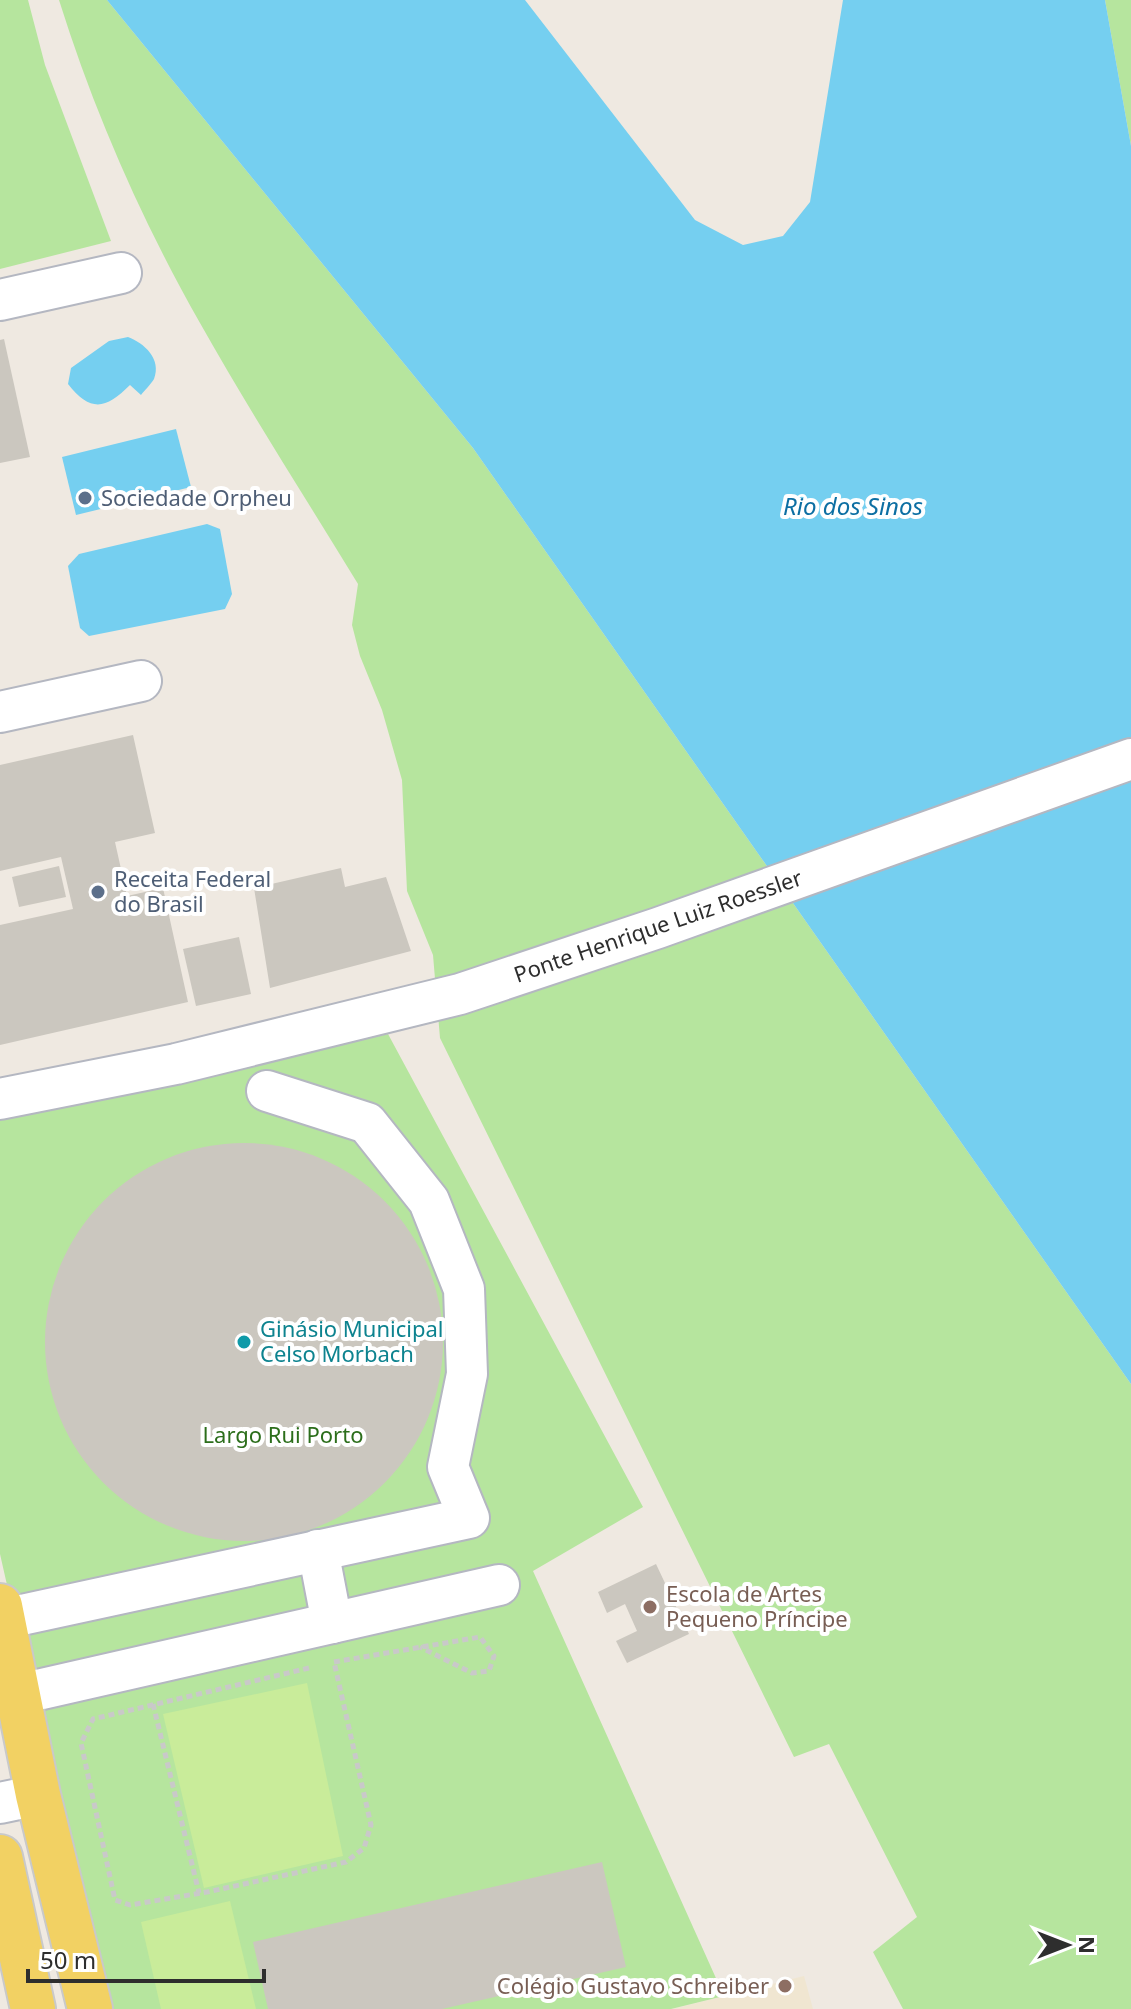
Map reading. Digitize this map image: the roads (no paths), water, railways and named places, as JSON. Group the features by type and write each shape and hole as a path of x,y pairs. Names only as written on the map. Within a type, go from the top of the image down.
{"main road":[{"path":"2,1613 19,1692 19,1799 90,2009"},
{"path":"0,1857 12,1972 33,2009"}],"street":[{"path":"0,300 121,273"},
{"path":"0,712 141,681"},
{"name":"Ponte Henrique Luiz Roessler","path":"0,1099 176,1064 460,994 673,923 1131,759"},
{"path":"2,1613 469,1518 448,1467 467,1374 464,1289 429,1201 367,1123 267,1091"},
{"path":"318,1550 332,1623"},
{"path":"19,1692 499,1585"}],"water":[{"name":"Rio dos Sinos","path":"107,0 525,0 695,220 743,245 783,236 810,202 843,0 1105,0 1131,146 1131,1384 473,448"},
{"path":"128,337 140,343 154,359 156,372 153,381 141,395 130,385 106,403 84,400 68,384 71,368 109,341"},
{"path":"176,429 191,487 76,515 62,457"},
{"path":"207,524 220,529 232,594 225,609 89,636 80,628 68,566 79,554"}],"place":[{"name":"Sociedade Orpheu","path":"85,498"},
{"name":"Receita Federal do Brasil","path":"98,892"},
{"name":"Ginásio Municipal Celso Morbach","path":"244,1342"},
{"name":"Escola de Artes Pequeno Príncipe","path":"650,1607"},
{"name":"Colégio Gustavo Schreiber","path":"785,1986"}],"park label":[{"name":"Largo Rui Porto","path":"283,1435"}]}
